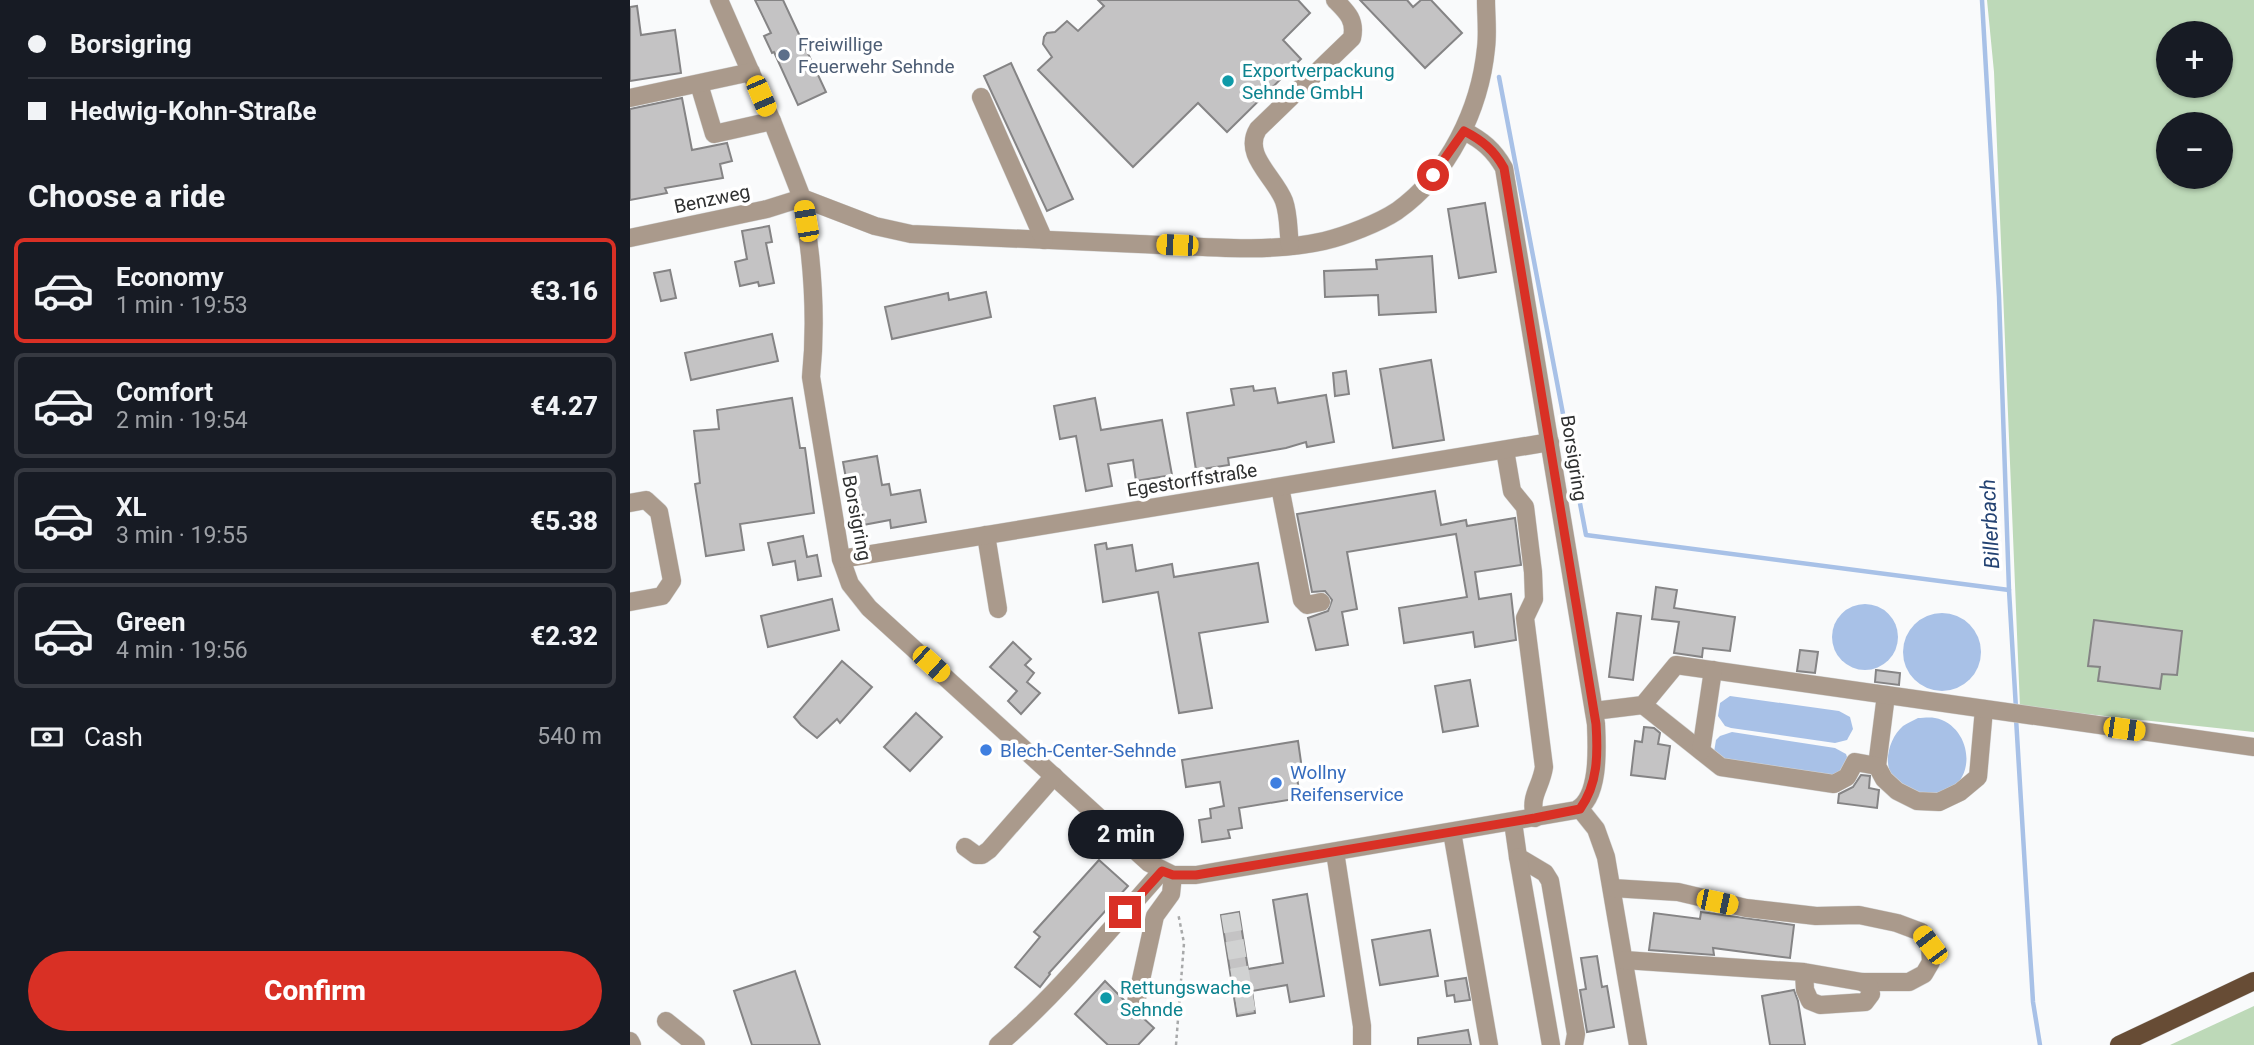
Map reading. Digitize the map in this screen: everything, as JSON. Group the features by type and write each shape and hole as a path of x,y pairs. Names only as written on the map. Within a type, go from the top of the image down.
{"main road":[{"path":"2119,1045 2254,981"}],"street":[{"name":"Borsigring","path":"719,0 772,121 802,198 810,244 813,355 811,377 841,559 850,584 869,608 1149,863 1167,873"},
{"path":"1290,245 1286,206 1254,152 1254,135 1352,38 1353,21 1350,14 1335,0"},
{"path":"802,198 875,226 911,234 1256,249 1324,241 1396,212 1422,189 1444,162 1464,131 1479,85 1486,47 1486,0"},
{"path":"630,98 751,72"},
{"path":"699,84 713,134 772,121"},
{"path":"981,97 1044,240"},
{"name":"Borsigring","path":"1464,131 1482,140 1497,155 1504,168 1594,712 1597,746 1595,773 1590,791 1580,809"},
{"name":"Benzweg","path":"630,237 767,209 802,198"},
{"name":"Egestorffstraße","path":"841,559 1550,442"},
{"path":"1505,450 1512,491 1525,507 1533,572 1534,599 1524,618 1544,767 1543,778 1532,806 1535,818"},
{"path":"1280,487 1302,600 1307,605 1321,602"},
{"path":"630,503 646,500 659,512 672,581 662,596 630,602"},
{"path":"986,535 998,609"},
{"path":"1594,712 1643,705 1676,665 2254,747"},
{"path":"1701,751 1713,670"},
{"path":"1886,695 1877,766 1884,779 1897,791 1917,801 1938,802 1960,792 1979,777 1984,709"},
{"path":"1643,705 1721,767 1834,784 1847,777 1855,762 1877,766"},
{"path":"965,847 976,855 982,855 989,850 1054,776"},
{"path":"1167,873 1196,875 1580,809 1602,842 1638,1045"},
{"path":"1513,822 1551,1045"},
{"path":"1452,832 1489,1045"},
{"path":"1335,852 1362,1026 1362,1045"},
{"path":"1518,857 1545,873 1550,881 1576,1034 1574,1045"},
{"path":"1135,1007 1155,916 1171,894 1167,873"},
{"path":"998,1045 1020,1026 1167,873"},
{"path":"1612,888 1678,892 1745,908 1816,916 1859,915 1897,923 1921,932 1930,945 1931,962 1924,974 1909,982 1863,982 1804,972 1624,960"},
{"path":"1804,972 1805,990 1810,1001 1820,1005 1866,1002 1871,994 1869,986 1863,982"},
{"path":"666,1021 696,1045"}],"path":[{"path":"1171,894 1180,918 1184,943 1176,1045"}],"green space":[{"path":"1987,0 2254,0 2254,732 2020,707 1994,72"},
{"path":"2254,1006 2254,1045 2170,1045"}],"water":[{"path":"1865,604 1878,607 1888,614 1895,624 1898,637 1895,650 1888,660 1878,667 1865,670 1852,667 1842,660 1835,650 1832,637 1835,624 1842,614 1852,607"},
{"path":"1942,613 1957,616 1970,624 1978,637 1981,652 1978,667 1970,680 1957,688 1942,691 1927,688 1914,680 1906,667 1903,652 1906,637 1914,624 1927,616"},
{"path":"1730,696 1839,711 1850,717 1853,729 1847,740 1835,743 1731,728 1725,726 1718,716 1720,703"},
{"path":"1918,718 1935,718 1946,722 1961,737 1966,758 1961,779 1953,788 1921,797 1897,782 1888,762 1893,738 1905,725"},
{"path":"1732,732 1835,748 1846,754 1848,760 1842,777 1727,765 1714,752 1716,740"}],"building":[{"name":"Freiwillige Feuerwehr Sehnde","path":"755,0 783,0 826,92 798,105 764,36 771,33"},
{"path":"1098,0 1298,0 1310,13 1283,40 1301,59 1227,132 1198,103 1133,167 1038,70 1052,57 1043,44 1047,33 1055,32 1067,21 1078,31 1104,6"},
{"path":"1360,0 1407,0 1413,7 1421,0 1431,0 1462,33 1425,68"},
{"path":"637,6 641,35 675,30 681,73 630,81 630,7"},
{"path":"1011,63 1073,199 1047,211 984,76"},
{"path":"682,98 692,150 727,143 732,161 720,164 723,178 665,188 667,193 630,200 630,109"},
{"path":"1485,203 1496,272 1459,278 1448,209"},
{"path":"769,226 772,242 766,243 774,283 759,286 758,282 740,286 735,262 747,259 742,231"},
{"path":"1432,256 1436,312 1379,315 1378,295 1325,297 1324,271 1377,269 1376,260"},
{"path":"670,270 676,298 661,301 654,273"},
{"path":"986,292 991,317 892,339 885,307 948,293 949,300"},
{"path":"772,334 778,361 691,380 685,353"},
{"path":"1431,360 1444,440 1393,448 1380,369"},
{"path":"1346,371 1349,394 1335,396 1333,373"},
{"path":"1253,386 1254,391 1275,388 1278,403 1326,395 1334,442 1307,447 1306,442 1228,458 1229,465 1196,470 1187,413 1234,405 1231,389"},
{"path":"792,398 800,448 805,448 814,513 740,524 744,550 706,556 695,484 700,483 694,431 719,429 717,410"},
{"path":"1095,398 1101,430 1162,420 1172,475 1136,481 1133,460 1108,464 1112,486 1086,491 1076,436 1060,439 1054,406"},
{"path":"877,456 882,485 889,484 891,495 920,490 926,522 891,528 890,520 863,525 858,493 849,495 843,462"},
{"path":"1435,491 1441,525 1466,520 1467,526 1515,518 1521,565 1475,572 1479,599 1511,594 1516,640 1475,647 1473,632 1404,643 1399,608 1467,597 1456,534 1347,552 1357,609 1342,612 1348,645 1316,650 1308,618 1328,611 1332,600 1325,591 1312,592 1297,514"},
{"path":"803,536 807,557 817,555 821,576 798,580 795,561 773,565 768,543"},
{"path":"1106,543 1107,549 1132,545 1136,571 1172,564 1174,577 1258,563 1268,622 1199,633 1212,708 1179,713 1158,592 1103,602 1095,545"},
{"path":"1656,587 1677,590 1674,608 1735,617 1730,651 1703,648 1702,657 1674,653 1679,622 1652,619"},
{"path":"832,599 839,630 768,647 761,616"},
{"path":"1617,613 1641,616 1633,680 1609,677"},
{"path":"2094,620 2182,631 2177,675 2162,674 2160,689 2098,681 2100,667 2088,666"},
{"path":"1013,642 1031,659 1025,665 1034,673 1027,682 1040,693 1021,714 1008,701 1017,691 990,667"},
{"path":"1800,650 1818,652 1815,673 1797,671"},
{"path":"842,661 872,687 840,723 837,719 817,738 794,717"},
{"path":"1876,670 1900,673 1899,685 1875,682"},
{"path":"1470,680 1478,726 1443,732 1435,686"},
{"path":"916,713 942,737 910,771 884,747"},
{"path":"1644,727 1654,728 1660,733 1658,744 1670,746 1665,779 1631,775 1635,741 1642,742"},
{"path":"1298,741 1301,762 1296,770 1300,798 1239,808 1242,828 1228,830 1230,838 1202,842 1199,820 1211,818 1210,809 1224,806 1220,782 1186,787 1182,760"},
{"path":"1861,775 1870,776 1869,788 1879,790 1877,808 1838,803 1839,794 1853,787"},
{"path":"1099,860 1128,886 1049,973 1040,987 1015,967 1040,937 1034,932"},
{"path":"1307,894 1324,996 1290,1002 1287,985 1252,991 1255,1013 1237,1016 1221,915 1239,912 1248,969 1283,963 1273,900"},
{"path":"1701,912 1794,925 1790,958 1713,948 1714,955 1649,950 1654,913 1700,919"},
{"path":"1430,930 1438,976 1380,985 1372,940"},
{"path":"1597,956 1602,987 1607,986 1614,1027 1587,1032 1580,990 1586,989 1581,958"},
{"path":"795,971 820,1045 752,1045 734,991"},
{"path":"1466,978 1470,1000 1455,1002 1454,995 1447,996 1445,981"},
{"name":"Rettungswache Sehnde","path":"1105,981 1125,1001 1124,1010 1127,1015 1133,1018 1141,1016 1154,1028 1138,1045 1108,1045 1075,1014"},
{"path":"1794,990 1805,1045 1770,1045 1762,996"},
{"path":"1468,1030 1471,1045 1418,1045 1418,1038"}],"waterway":[{"name":"Billerbach","path":"1982,0 1999,296 2016,709"},
{"path":"1499,77 1586,535 2009,590"},
{"name":"Billerbach","path":"2016,718 2033,1002 2040,1045"}],"tunnel":[{"path":"1230,914 1247,1014"}],"place":[{"name":"Freiwillige Feuerwehr Sehnde","path":"784,55"},
{"name":"Exportverpackung Sehnde GmbH","path":"1228,81"},
{"name":"Blech-Center-Sehnde","path":"986,750"},
{"name":"Wollny Reifenservice","path":"1276,783"},
{"name":"Rettungswache Sehnde","path":"1106,998"}],"route":[{"path":"1125,912 1162,871 1173,875 1196,875 1535,818 1580,809 1586,801 1596,766 1596,724 1504,168 1497,155 1482,140 1464,131 1433,175"}]}
